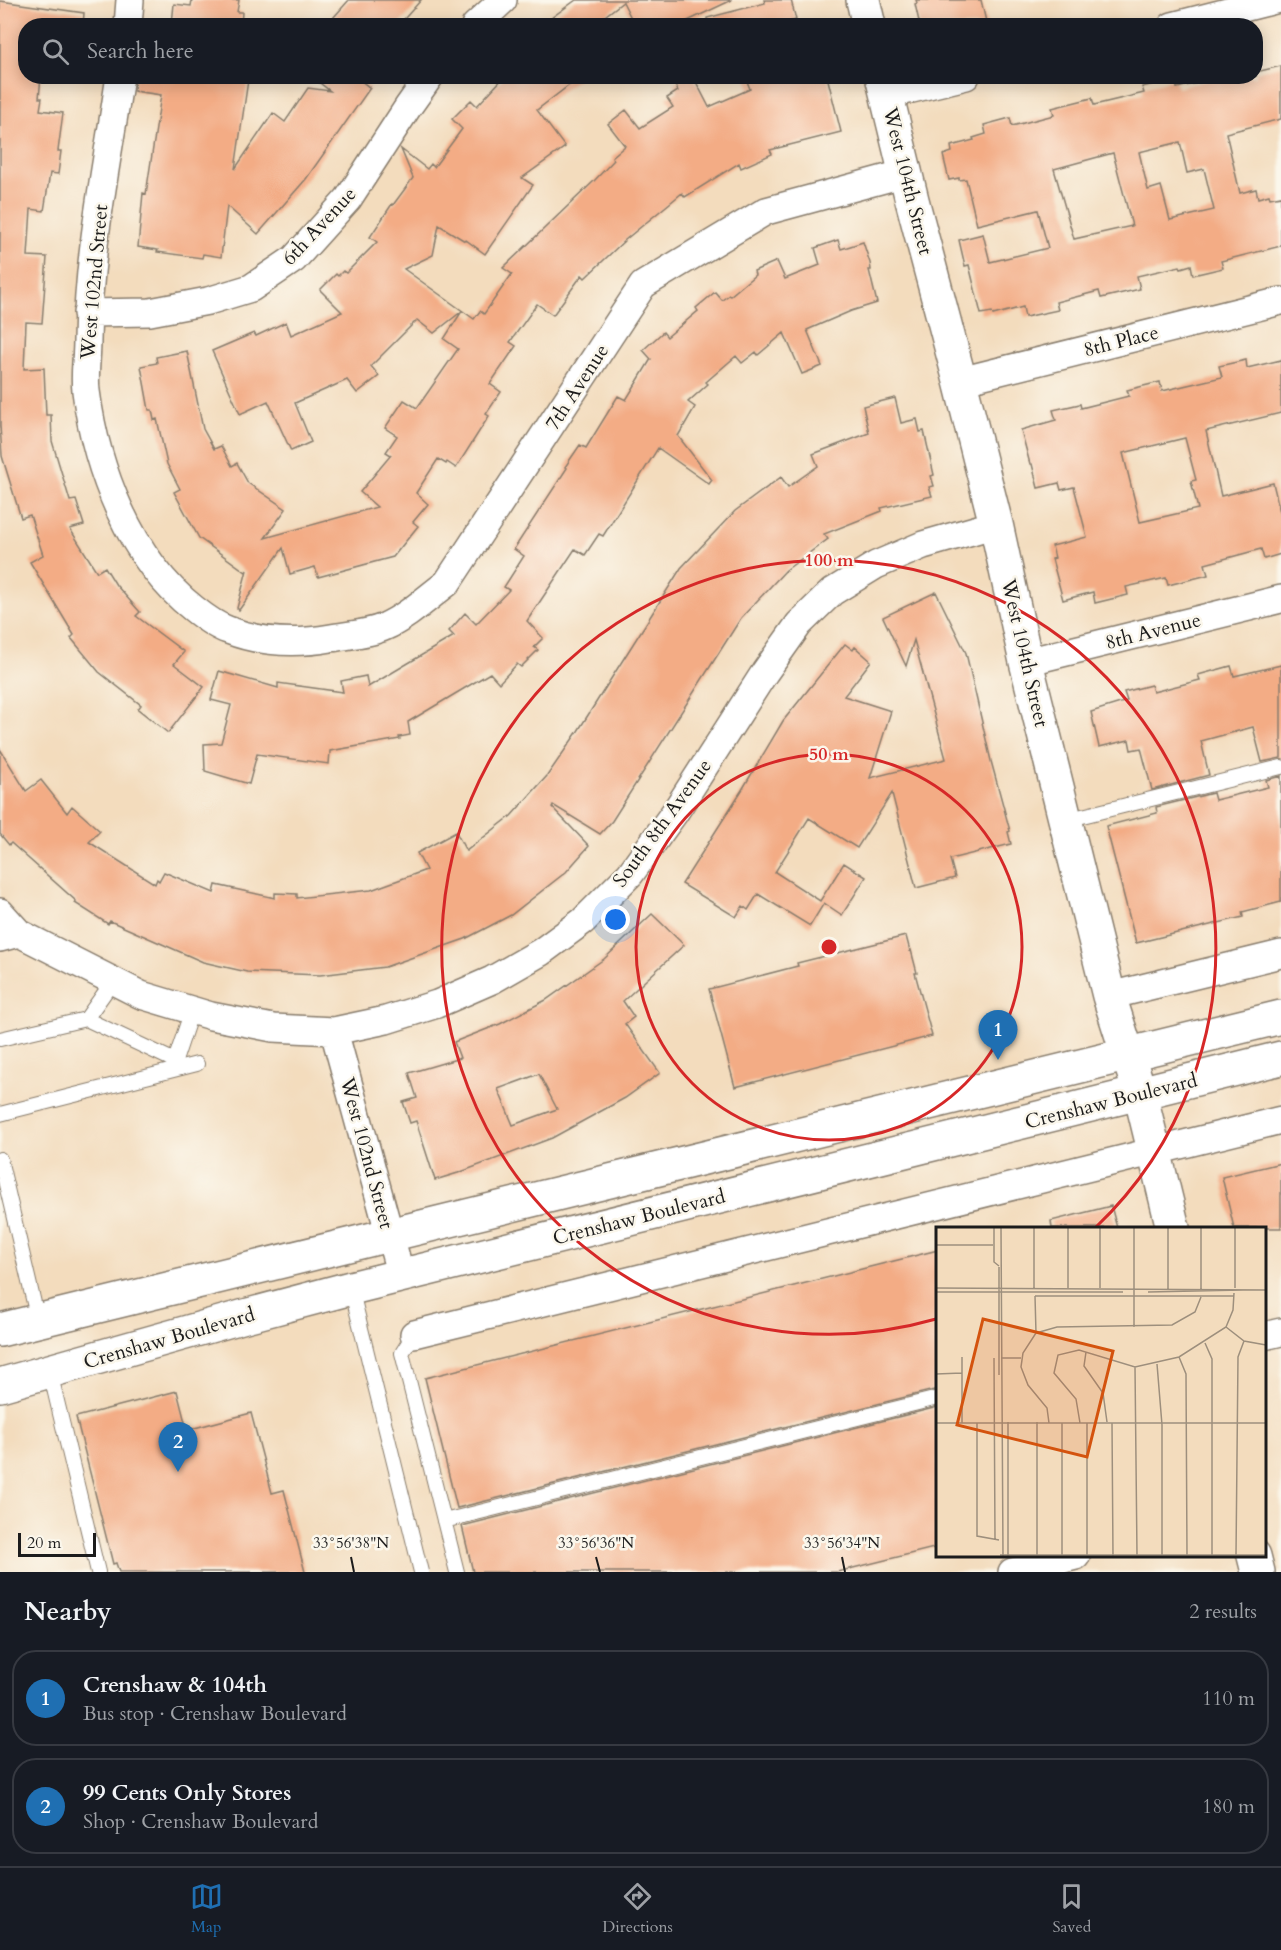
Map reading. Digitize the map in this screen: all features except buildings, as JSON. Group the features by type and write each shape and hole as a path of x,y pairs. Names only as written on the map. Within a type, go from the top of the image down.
{"main road":[{"path":"863,0 867,18"},
{"name":"West 104th Street","path":"884,86 996,524 1026,662 1109,996 1140,1094 1173,1227"},
{"name":"Crenshaw Boulevard","path":"0,1330 1281,1017"},
{"name":"Crenshaw Boulevard","path":"0,1385 351,1288 1281,1058"},
{"path":"1254,1557 1258,1572"}],"street":[{"path":"129,18 130,0"},
{"path":"484,18 503,0"},
{"path":"1204,18 1275,0"},
{"name":"West 102nd Street","path":"119,84 95,236 87,313 86,389 92,423 110,484 135,542 151,567 182,599 206,618 227,630 288,643"},
{"name":"6th Avenue","path":"87,313 150,312 208,301 251,288 294,259 348,199 424,84"},
{"path":"884,86 900,84"},
{"name":"7th Avenue","path":"288,643 319,640 383,627 447,583 643,285 766,211 906,173"},
{"name":"8th Place","path":"960,381 1281,301"},
{"name":"South 8th Avenue","path":"10,935 141,995 192,1010 273,1028 334,1030 386,1020 437,1004 492,980 541,952 583,921 630,874 675,812 765,672 799,624 832,592 876,565 923,545 996,524"},
{"name":"8th Avenue","path":"1026,662 1281,599"},
{"path":"0,912 10,935"},
{"path":"1109,996 1281,954"},
{"name":"West 102nd Street","path":"334,1030 401,1276"},
{"path":"414,1334 1281,1120"},
{"path":"1266,1336 1281,1332"},
{"path":"1012,1572 1072,1557"}],"lane":[{"path":"1065,820 1281,767"},
{"path":"86,1019 113,981"},
{"path":"0,1039 86,1019 176,1061 192,1010"},
{"path":"0,1114 197,1064"},
{"path":"0,1159 38,1320"},
{"path":"351,1288 421,1572"},
{"path":"414,1334 402,1353 457,1572"},
{"path":"50,1372 98,1572"},
{"path":"444,1521 936,1398"}],"place":[{"name":"Crenshaw & 104th","path":"998,1060"},
{"name":"99 Cents Only Stores","path":"178,1472"}]}
